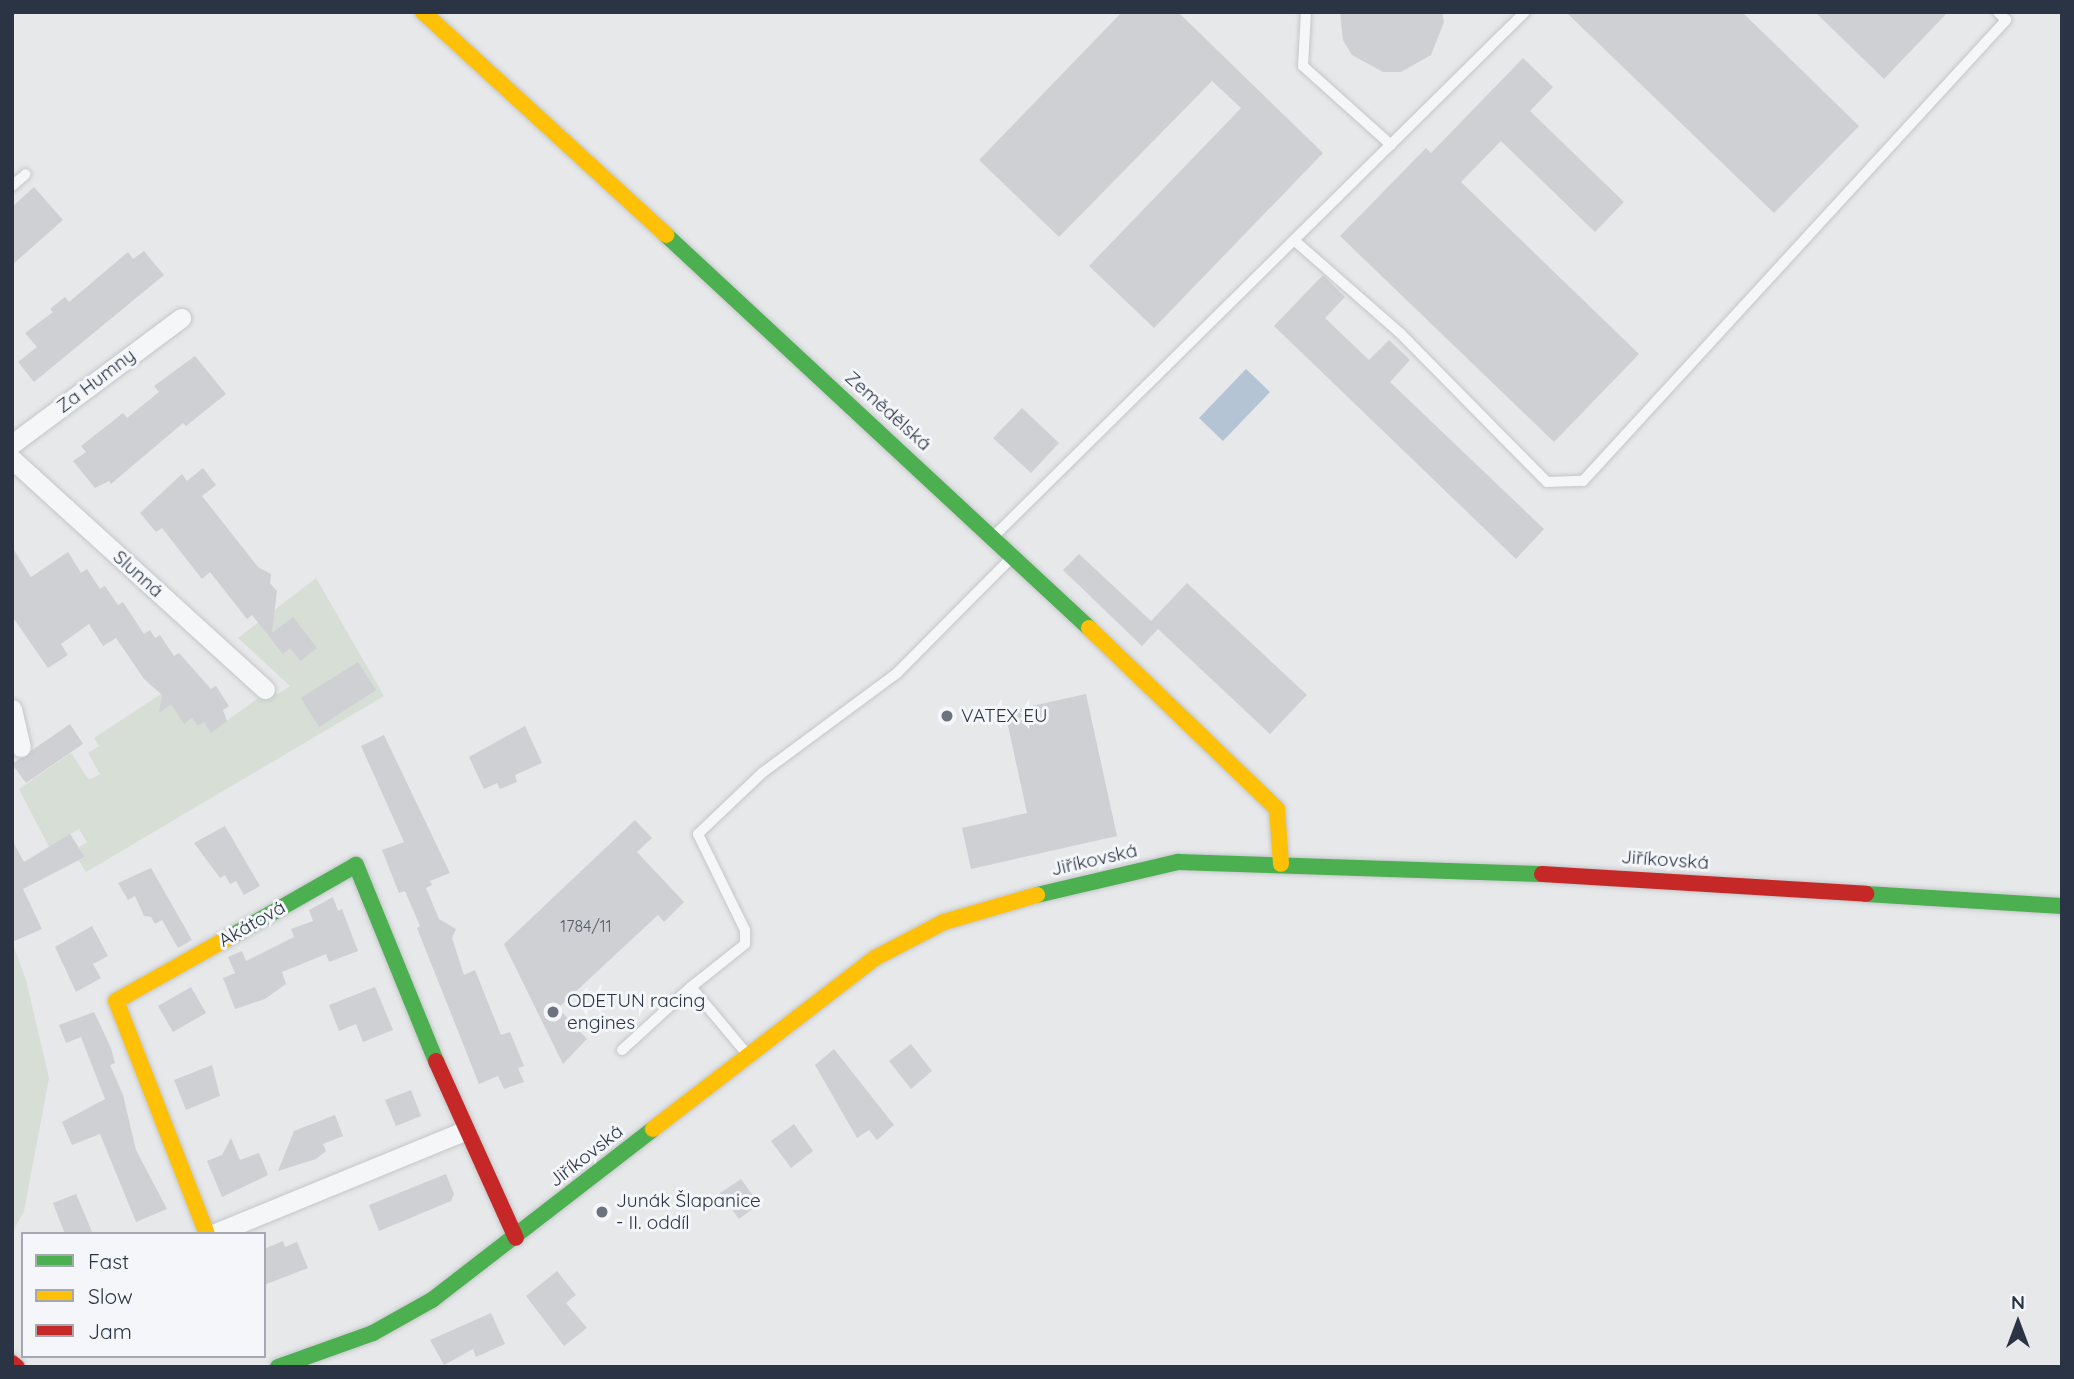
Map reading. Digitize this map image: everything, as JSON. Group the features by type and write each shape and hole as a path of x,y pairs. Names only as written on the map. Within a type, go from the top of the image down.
{"street":[{"name":"Zemědělská","path":"423,12 994,537 1277,809 1281,864"},
{"name":"Za Humny","path":"12,444 181,318"},
{"name":"Slunná","path":"12,459 264,689"},
{"path":"12,709 21,747"},
{"name":"Jiříkovská","path":"278,1367 373,1332 432,1300 516,1238 747,1054 875,958 944,922 1013,900 1178,862 1466,869 2062,906"},
{"name":"Akátová","path":"206,1232 116,1001 356,865 464,1131 516,1238"},
{"path":"218,1232 464,1131"},
{"path":"12,1363 17,1367"}],"lane":[{"path":"1306,12 1303,66 1391,145"},
{"path":"994,537 1525,12"},
{"path":"1294,240 1400,333 1547,482 1583,481 2006,20 1998,12"},
{"path":"12,186 26,174"},
{"path":"622,1050 691,987 745,944 746,930 698,834 762,773 897,674 1014,556"},
{"path":"691,987 747,1054"}],"shaded area":[{"path":"316,578 384,696 86,872 79,861 85,857 79,847 87,842 79,829 49,847 19,789 71,753 89,780 100,774 88,753 99,746 94,738 161,694 174,702 185,723 192,718 198,726 204,722 211,732 271,689 278,694 290,686 238,638"},
{"path":"14,947 26,980 49,1078 24,1211 12,1233"}],"water":[{"path":"1246,369 1270,392 1223,441 1199,418"}],"building":[{"path":"1122,12 1178,12 1323,153 1154,328 1089,266 1241,108 1212,81 1059,237 979,160"},
{"path":"1340,12 1442,12 1444,22 1431,55 1401,72 1383,72 1352,55 1343,40"},
{"path":"1566,12 1742,12 1859,126 1774,213"},
{"path":"1815,12 1948,12 1884,79"},
{"path":"1523,58 1553,87 1530,111 1624,202 1595,232 1501,141 1461,182 1639,354 1554,442 1340,236 1426,148 1431,153"},
{"path":"34,187 63,220 12,265 12,207"},
{"path":"144,251 164,275 34,382 18,362 37,347 25,333 53,312 50,309 65,297 69,302 128,252 133,259"},
{"path":"1323,275 1345,297 1325,318 1369,360 1389,340 1410,360 1390,382 1544,529 1516,559 1274,326"},
{"path":"195,356 226,394 186,426 183,423 111,484 109,481 95,488 73,461 86,452 81,446 123,413 127,418 159,392 154,386"},
{"path":"1022,408 1059,443 1031,473 993,438"},
{"path":"203,468 216,485 202,496 258,567 271,574 270,583 277,591 272,633 293,617 317,648 300,661 290,648 283,654 252,615 247,619 210,572 202,579 162,528 156,532 140,513 182,474 187,481"},
{"path":"12,547 31,577 68,552 81,573 87,569 100,589 105,586 118,605 123,602 144,634 150,630 155,638 160,635 174,656 179,653 211,689 216,686 229,706 223,710 227,721 211,733 204,722 198,726 192,718 184,724 171,704 159,713 162,695 144,679 116,638 103,646 89,624 61,644 68,655 48,668 12,616"},
{"path":"1079,554 1151,621 1187,583 1307,695 1270,734 1158,629 1142,646 1063,570"},
{"path":"358,662 376,690 319,727 301,698"},
{"path":"1086,694 1117,836 971,869 962,828 1027,813 1005,712"},
{"path":"70,724 83,744 26,783 12,764"},
{"path":"525,726 542,763 515,775 517,782 500,789 497,783 484,789 469,757"},
{"path":"384,735 450,873 430,881 432,885 426,888 439,919 456,929 452,938 464,975 475,970 501,1035 510,1032 524,1066 518,1068 524,1082 504,1089 498,1076 479,1084 417,928 420,926 405,891 399,893 382,850 404,842 361,746"},
{"path":"635,820 652,838 637,852 684,902 664,922 658,915 558,1008 587,1039 563,1064 504,944"},
{"path":"225,826 260,886 244,895 236,881 230,884 225,875 220,878 194,843"},
{"path":"70,834 85,857 23,889 42,929 12,942 12,840 24,862"},
{"path":"151,868 192,940 178,948 162,920 155,924 151,917 144,916 135,896 128,900 118,883"},
{"path":"333,897 338,911 342,909 358,951 329,962 326,954 282,972 286,984 265,999 235,1009 223,978 235,973 228,957 242,951 246,961 294,937 291,929 313,921 309,910"},
{"path":"92,926 108,956 93,964 101,978 76,992 55,947"},
{"path":"191,987 206,1013 173,1032 158,1006"},
{"path":"375,987 393,1030 363,1042 356,1024 339,1031 329,1005"},
{"path":"94,1012 111,1048 115,1063 110,1065 123,1095 136,1150 167,1209 136,1222 100,1134 72,1145 62,1122 105,1099 81,1037 66,1043 59,1025"},
{"path":"911,1044 932,1071 911,1089 889,1061"},
{"path":"834,1049 894,1125 877,1140 869,1130 857,1138 815,1065"},
{"path":"212,1065 220,1096 186,1110 174,1080"},
{"path":"411,1090 421,1116 396,1126 385,1100"},
{"path":"335,1115 343,1136 323,1144 326,1151 316,1159 278,1171 294,1131"},
{"path":"794,1124 813,1151 791,1168 771,1141"},
{"path":"231,1138 240,1160 259,1153 268,1175 222,1197 207,1161 222,1155"},
{"path":"446,1174 454,1194 451,1201 379,1231 369,1205"},
{"path":"741,1179 759,1204 739,1219 720,1193"},
{"path":"76,1194 92,1232 64,1232 53,1203"},
{"path":"283,1241 285,1247 297,1242 308,1268 266,1284 266,1248"},
{"path":"557,1271 576,1295 566,1303 587,1328 564,1346 526,1296"},
{"path":"491,1313 505,1344 476,1357 473,1349 444,1365 430,1340"}],"traffic: fast":[{"path":"666,235 1089,628"},
{"path":"1037,895 1178,862 1542,874"},
{"path":"228,938 356,865 436,1061"},
{"path":"1866,894 2062,906"},
{"path":"278,1367 373,1333 432,1300 653,1129"}],"traffic: slow":[{"path":"423,12 666,235"},
{"path":"1089,628 1277,809 1281,864"},
{"path":"653,1129 875,958 944,922 1037,895"},
{"path":"206,1232 116,1001 228,938"}],"traffic: jam":[{"path":"1542,874 1866,894"},
{"path":"436,1061 516,1238"},
{"path":"12,1363 17,1367"}],"place":[{"name":"VATEX EU","path":"947,716"},
{"name":"ODETUN racing engines","path":"553,1012"},
{"name":"Junák Šlapanice - II. oddíl","path":"602,1212"}]}
